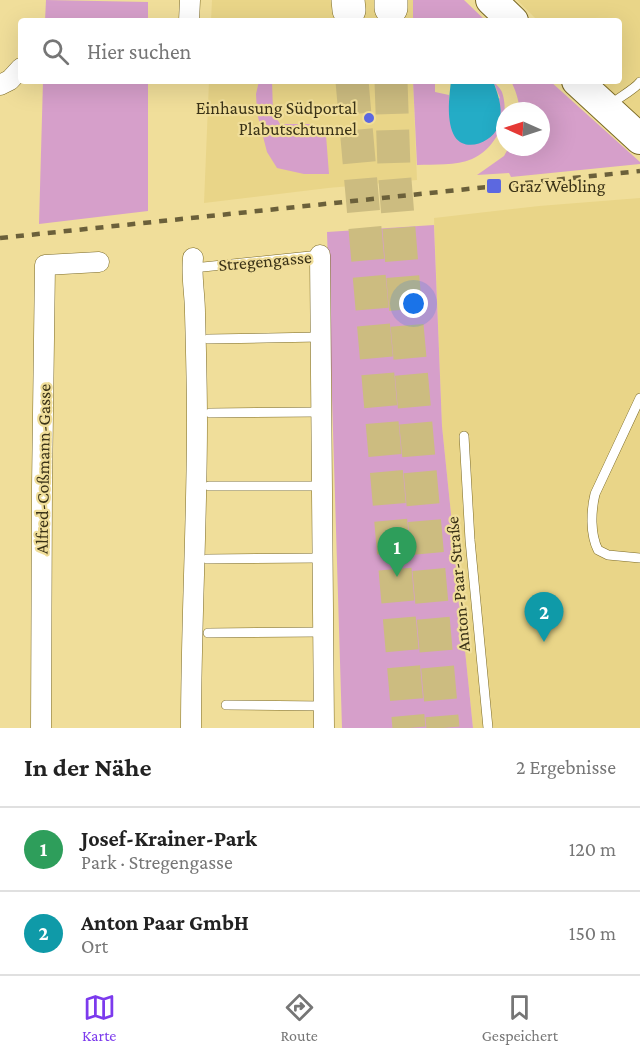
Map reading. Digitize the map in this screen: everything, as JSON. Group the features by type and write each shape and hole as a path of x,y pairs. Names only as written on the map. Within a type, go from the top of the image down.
{"main road":[{"path":"491,0 510,18"},
{"path":"580,84 640,139"}],"street":[{"path":"189,18 190,0"},
{"path":"0,85 10,80 18,71"},
{"name":"Stregengasse","path":"320,255 324,728"},
{"name":"Alfred-Coßmann-Gasse","path":"41,728 45,265 99,262"},
{"path":"191,728 197,433 192,268 198,262"}],"lane":[{"path":"606,109 637,87 640,82"},
{"name":"Stregengasse","path":"198,262 320,255"},
{"path":"208,339 320,337"},
{"path":"640,398 595,494 592,517 598,550 608,555 640,558"},
{"path":"210,413 321,412"},
{"name":"Anton-Paar-Straße","path":"464,436 470,540 488,728"},
{"path":"209,486 322,486"},
{"path":"207,559 322,558"},
{"path":"208,633 322,632"},
{"path":"226,705 324,706"}],"shaded area":[{"path":"46,0 148,2 148,18 45,18"},
{"path":"212,0 413,0 413,18 211,18"},
{"path":"413,0 464,0 483,18 413,18"},
{"path":"517,0 640,0 640,123 602,84 622,84 622,18 535,18"},
{"path":"43,84 148,84 148,211 39,224"},
{"path":"209,84 413,84 417,180 204,203"},
{"path":"258,84 272,84 273,112 280,124 313,124 326,135 329,174 304,174 277,168 267,152 257,113 256,94"},
{"path":"413,84 435,84 435,92 449,95 450,122 500,98 496,84 502,92 504,102 496,102 496,136 481,154 452,164 417,165"},
{"path":"512,84 553,84 640,164 511,177 509,173 477,175 504,156 550,156 550,102 518,102"},
{"path":"640,198 640,728 473,728 442,426 434,218"},
{"path":"434,225 442,426 473,728 342,728 327,232"}],"water":[{"path":"451,84 494,84 500,102 496,102 496,130 485,141 472,145 460,142 452,131 449,117"}],"tunnel":[{"path":"352,84 409,728"},
{"path":"391,84 394,168 443,728"}],"railway":[{"path":"0,238 640,171"}],"place":[{"name":"Einhausung Südportal Plabutschtunnel","path":"369,118"},
{"name":"Graz Webling","path":"494,186"},
{"name":"Josef-Krainer-Park","path":"397,577"},
{"name":"Anton Paar GmbH","path":"544,642"}]}
